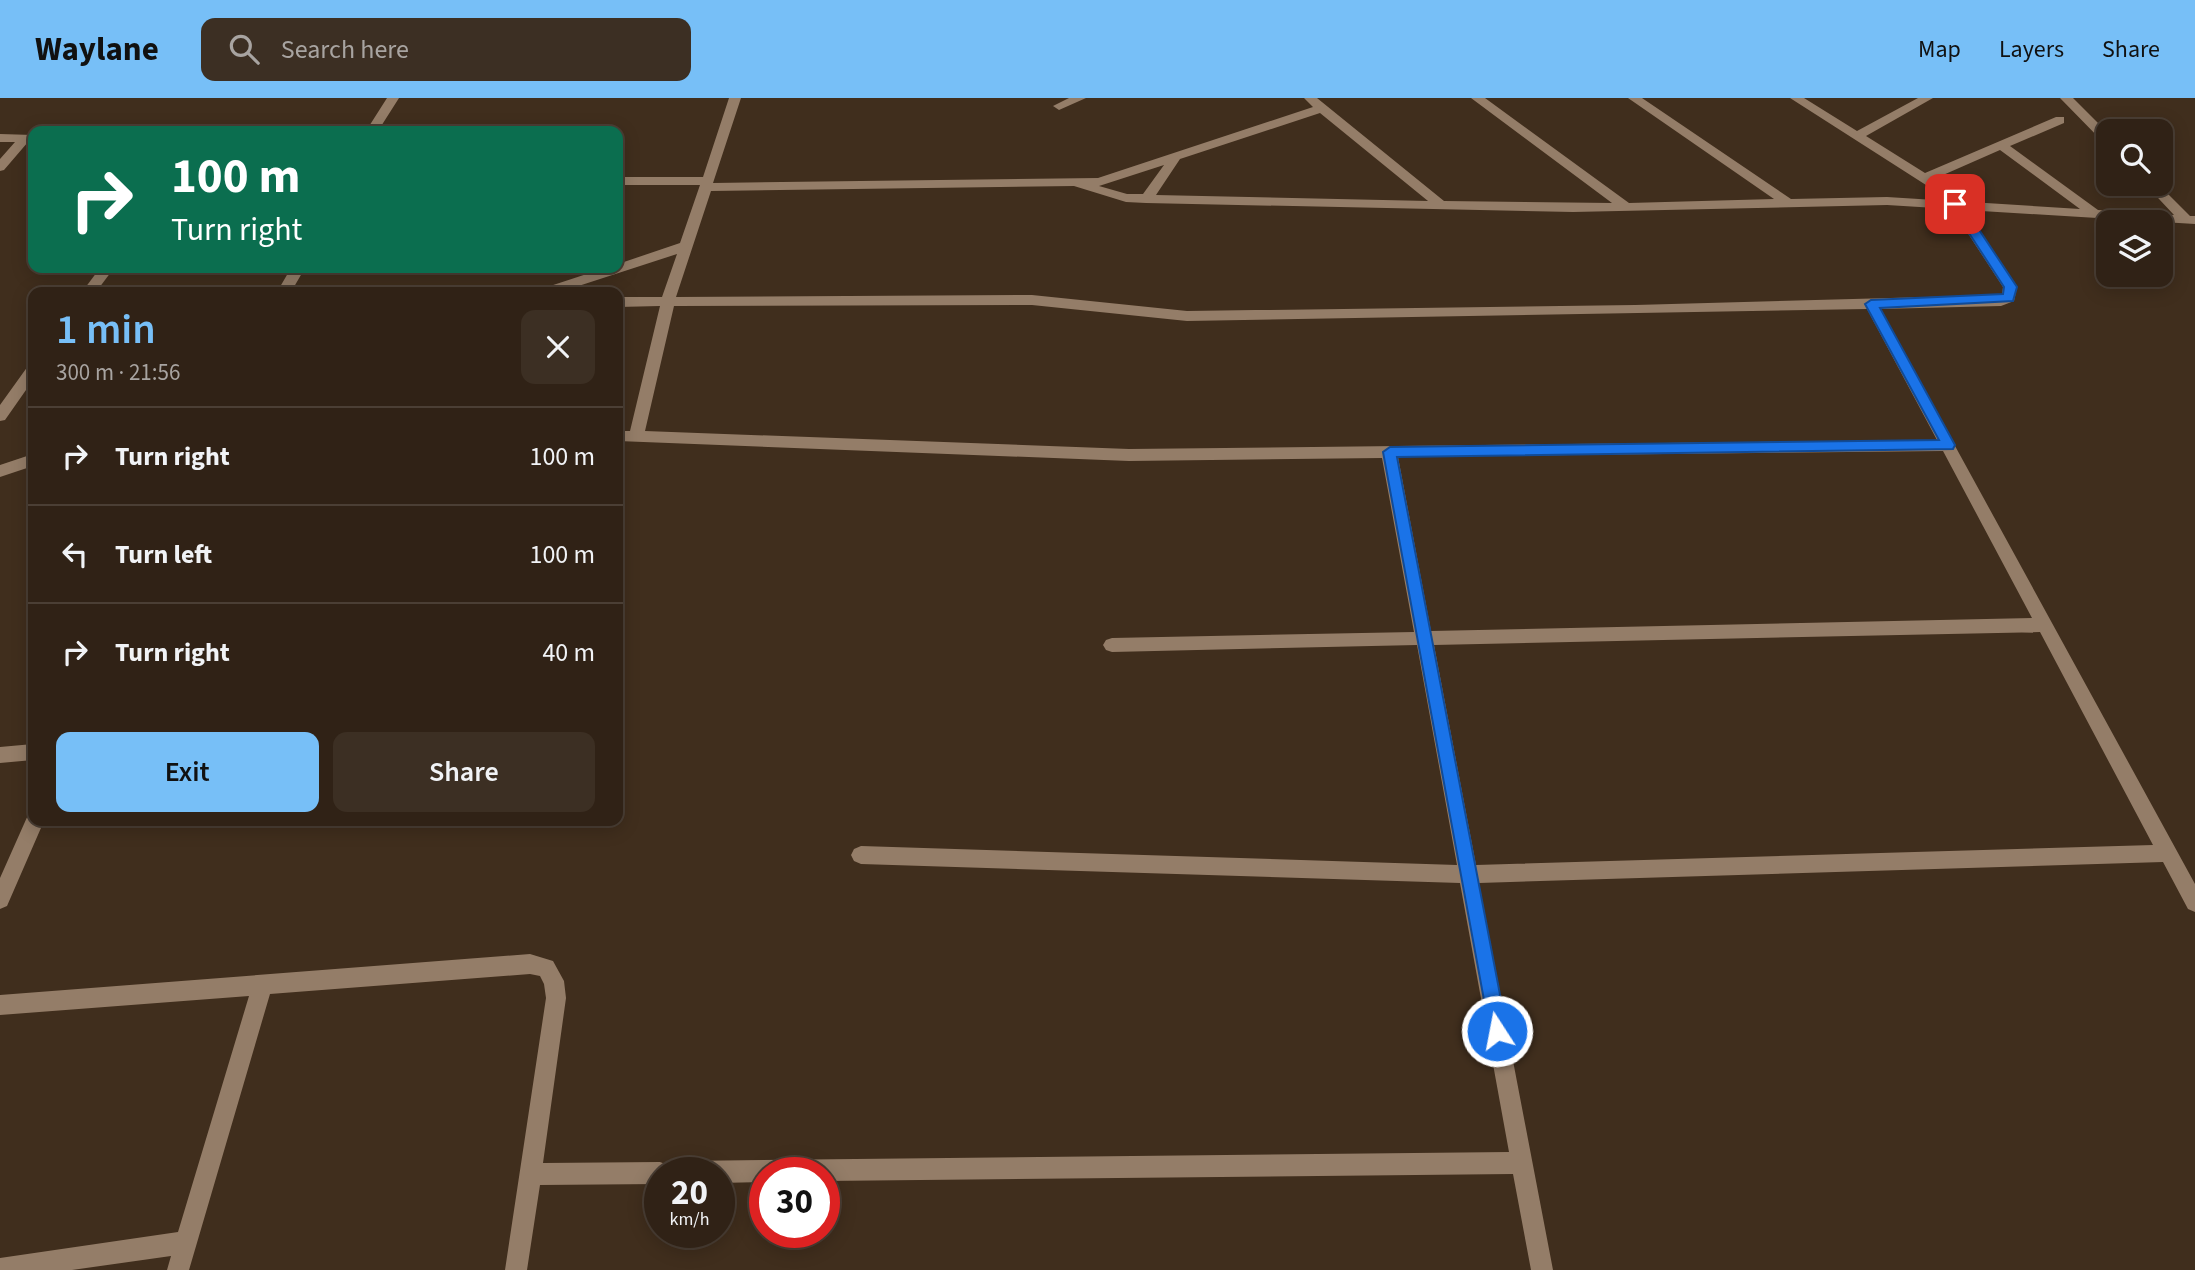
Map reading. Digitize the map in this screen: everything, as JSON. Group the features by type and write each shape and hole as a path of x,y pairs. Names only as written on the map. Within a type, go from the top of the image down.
{"street":[{"path":"375,126 393,98"},
{"path":"636,436 668,300 734,98"},
{"path":"1059,106 1080,98"},
{"path":"1310,98 1441,205"},
{"path":"1477,98 1626,207"},
{"path":"1634,98 1788,203"},
{"path":"1857,136 1927,98"},
{"path":"2066,98 2096,128"},
{"path":"623,302 1057,301 1187,316 1871,304 2009,298 2010,287 1961,205 1925,178 1803,99"},
{"path":"623,181 706,184 1079,184 1122,176 1322,108"},
{"path":"1925,178 2060,120"},
{"path":"0,138 28,138"},
{"path":"0,167 28,139"},
{"path":"2001,145 2094,213"},
{"path":"1146,199 1174,159"},
{"path":"1079,184 1117,197 1146,199 1626,207 1887,201 2191,220"},
{"path":"2164,196 2191,220"},
{"path":"623,267 686,246"},
{"path":"561,287 604,273"},
{"path":"1871,304 2193,896"},
{"path":"0,416 28,377"},
{"path":"623,436 1129,455 1948,445"},
{"path":"1390,452 1542,1270"},
{"path":"0,471 28,462"},
{"path":"1112,645 2046,625"},
{"path":"0,755 28,752"},
{"path":"0,900 33,826"},
{"path":"862,855 1468,874 2168,853"},
{"path":"0,1005 530,964 546,968 555,981 556,998 516,1270"},
{"path":"178,1270 263,984"},
{"path":"735,1171 1522,1163"},
{"path":"529,1174 644,1173"},
{"path":"0,1269 186,1242"}],"route":[{"path":"1497,1031 1390,452 1948,445 1871,304 2009,298 2010,287 1955,204"}]}
